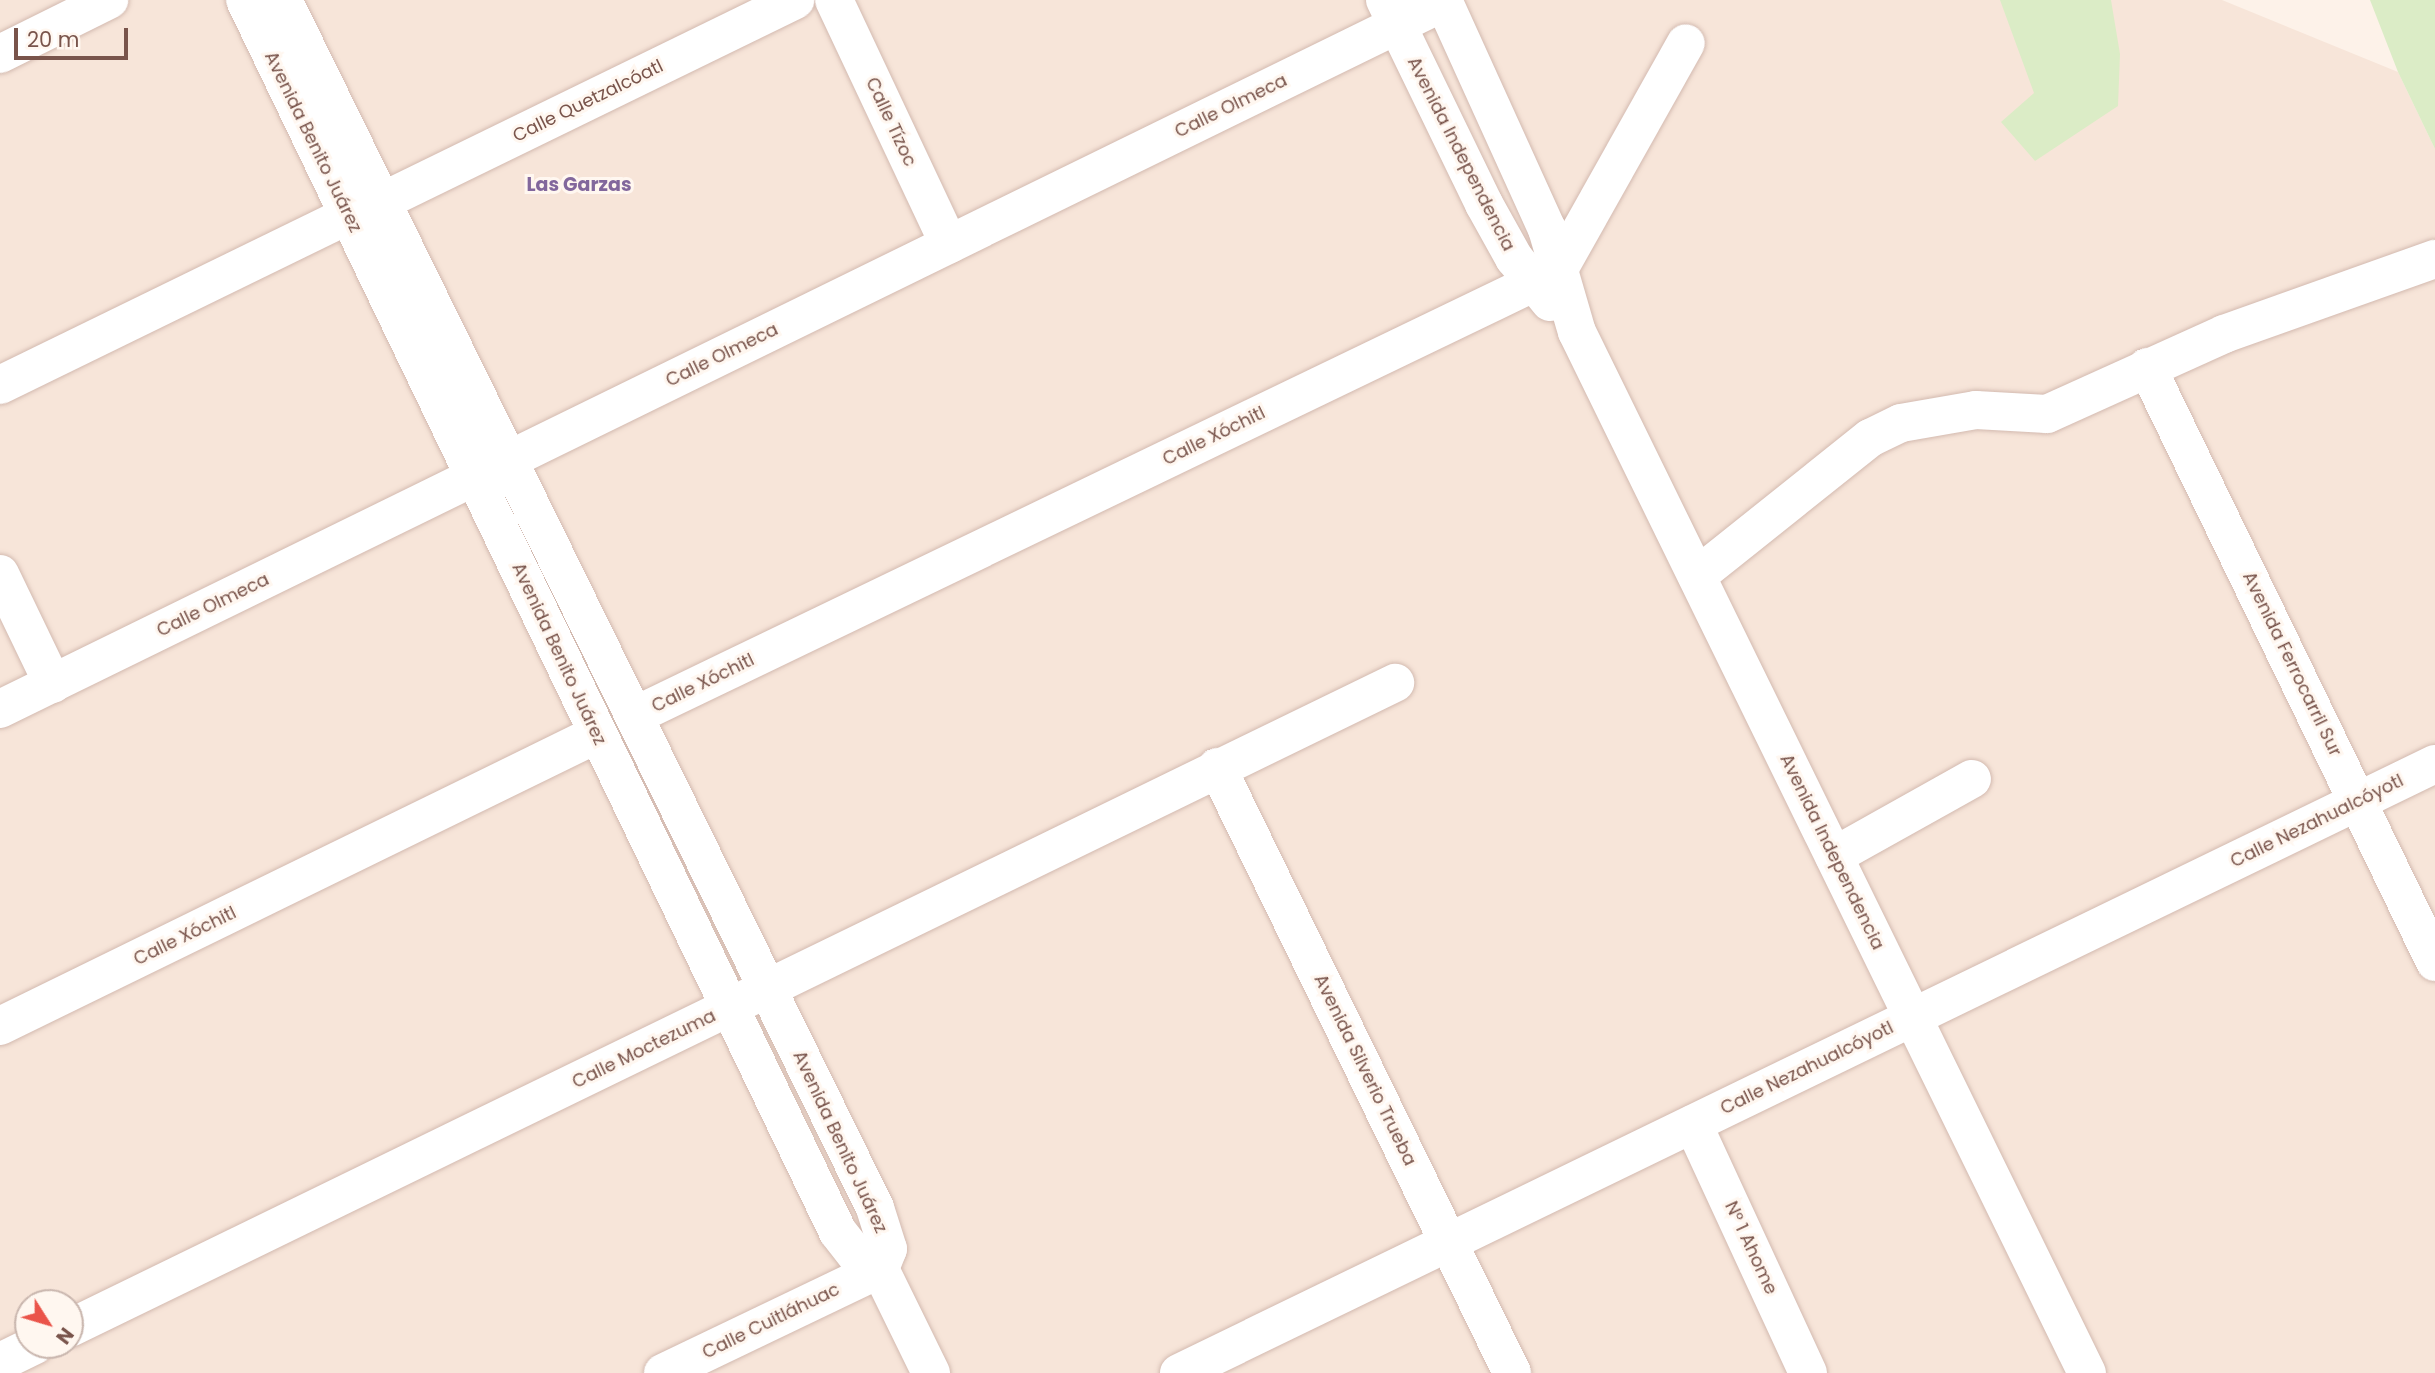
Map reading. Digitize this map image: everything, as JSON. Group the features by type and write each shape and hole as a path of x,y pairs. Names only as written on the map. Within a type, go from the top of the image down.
{"street":[{"path":"0,54 108,0"},
{"name":"Avenida Benito Juárez","path":"245,0 365,208 508,459 884,1231 888,1249 880,1269 863,1264 838,1232 474,475 365,208 282,0"},
{"name":"Calle Quetzalcóatl","path":"0,385 795,0"},
{"name":"Calle Tízoc","path":"834,0 948,244"},
{"name":"Calle Olmeca","path":"0,709 948,244 1391,13 1444,1"},
{"name":"Avenida Independencia","path":"1444,1 1547,229 1545,277"},
{"name":"Avenida Independencia","path":"1391,13 1484,204 1545,277 1577,332 2087,1373"},
{"path":"1545,277 1686,43"},
{"path":"1696,576 1870,438 1901,423 1976,410 2047,414 2147,367 2435,258"},
{"name":"Calle Xóchitl","path":"634,716 1545,277"},
{"name":"Avenida Ferrocarril Sur","path":"2147,367 2435,962"},
{"path":"0,574 53,684"},
{"name":"Calle Moctezuma","path":"84,1321 1217,767 1395,683"},
{"name":"Calle Xóchitl","path":"0,1026 597,734"},
{"name":"Calle Nezahualcóyotl","path":"1180,1373 1227,1363 1449,1242 2435,764"},
{"name":"Avenida Silverio Trueba","path":"1217,767 1512,1373"},
{"path":"1834,856 1972,779"},
{"name":"N° 1 Ahome","path":"1693,1124 1808,1373"},
{"path":"880,1269 931,1373"},
{"name":"Calle Cuitláhuac","path":"663,1373 880,1269"}],"shaded area":[{"path":"0,0 2222,0 2398,72 2435,149 2435,1373 0,1373"}],"green space":[{"path":"2000,0 2111,0 2120,54 2118,106 2035,161 2001,122 2034,93"},
{"path":"2370,0 2435,0 2435,149 2398,72"}],"district":[{"name":"Las Garzas","path":"579,185"}]}
